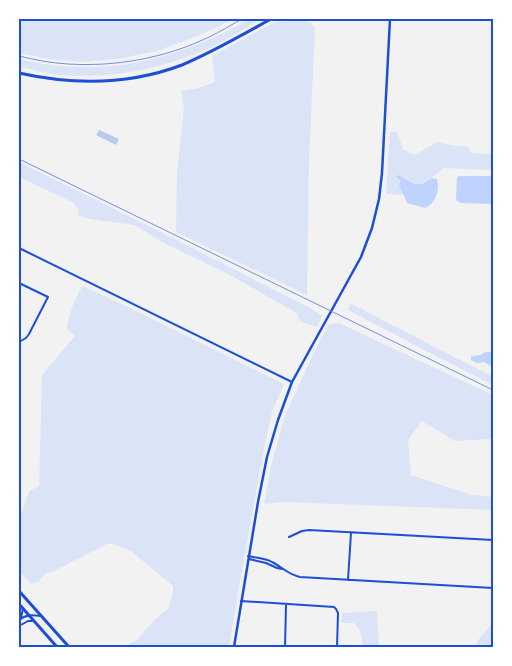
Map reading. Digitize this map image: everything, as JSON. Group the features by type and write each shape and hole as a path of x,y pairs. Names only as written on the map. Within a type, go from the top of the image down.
{"main road":[{"path":"19,73 43,78 81,82 117,80 144,75 197,58 271,19"},
{"path":"19,591 69,647"},
{"path":"19,604 57,647"}],"street":[{"path":"234,647 258,502 270,446 278,420 292,382 361,257 375,218 382,173 390,19"},
{"path":"19,248 292,382"},
{"path":"19,283 48,298 29,334 19,342"},
{"path":"289,537 307,530 493,540"},
{"path":"348,580 351,533"},
{"path":"248,558 282,569 300,578 493,588"},
{"path":"241,601 332,606 336,608 338,613 337,647"},
{"path":"285,647 286,604"},
{"path":"20,619 23,614 23,608"},
{"path":"20,619 29,615 42,616"},
{"path":"19,626 28,621 35,622"}],"shaded area":[{"path":"19,19 234,19 200,35 157,51 122,58 85,62 49,59 19,53"},
{"path":"250,19 262,19 218,44 193,55 154,67 113,74 72,76 19,67 19,59 50,65 80,67 138,62 194,46"},
{"path":"304,20 311,23 315,28 309,163 307,295 176,232 177,173 184,109 181,91 195,89 215,82 212,56 275,22"},
{"path":"390,132 397,132 403,149 414,155 438,142 455,146 467,146 471,153 493,154 493,170 444,168 418,185 401,176 399,181 404,195 386,194"},
{"path":"19,162 308,307 322,316 317,327 301,322 295,312 230,275 164,243 134,225 90,219 78,215 78,209 74,203 21,178 19,175"},
{"path":"83,286 284,384 272,412 266,438 229,647 125,647 137,640 154,620 168,609 173,586 132,552 114,544 107,544 52,572 46,573 38,582 31,584 19,571 21,514 29,491 39,486 42,375 75,336 67,329 67,325 74,303"},
{"path":"350,303 493,377 493,385 348,310"},
{"path":"339,323 493,395 493,439 455,441 422,421 408,440 411,475 472,495 493,497 493,510 282,502 264,504 271,467 284,418 328,325"},
{"path":"377,611 379,647 363,647 361,634 354,623 341,623 342,613"},
{"path":"493,624 493,647 475,647 482,634"}],"water":[{"path":"398,175 417,184 431,178 437,179 437,192 432,203 425,208 407,203 399,186 400,181 396,176"},
{"path":"459,176 493,176 493,204 461,203 456,200 457,178"},
{"path":"485,352 493,352 493,367 484,362 477,363 471,360 471,357"}],"building":[{"path":"99,130 119,139 116,145 96,135"}],"railway":[{"path":"19,56 55,63 86,65 140,60 193,44 242,19"},
{"path":"19,159 493,390"}]}
